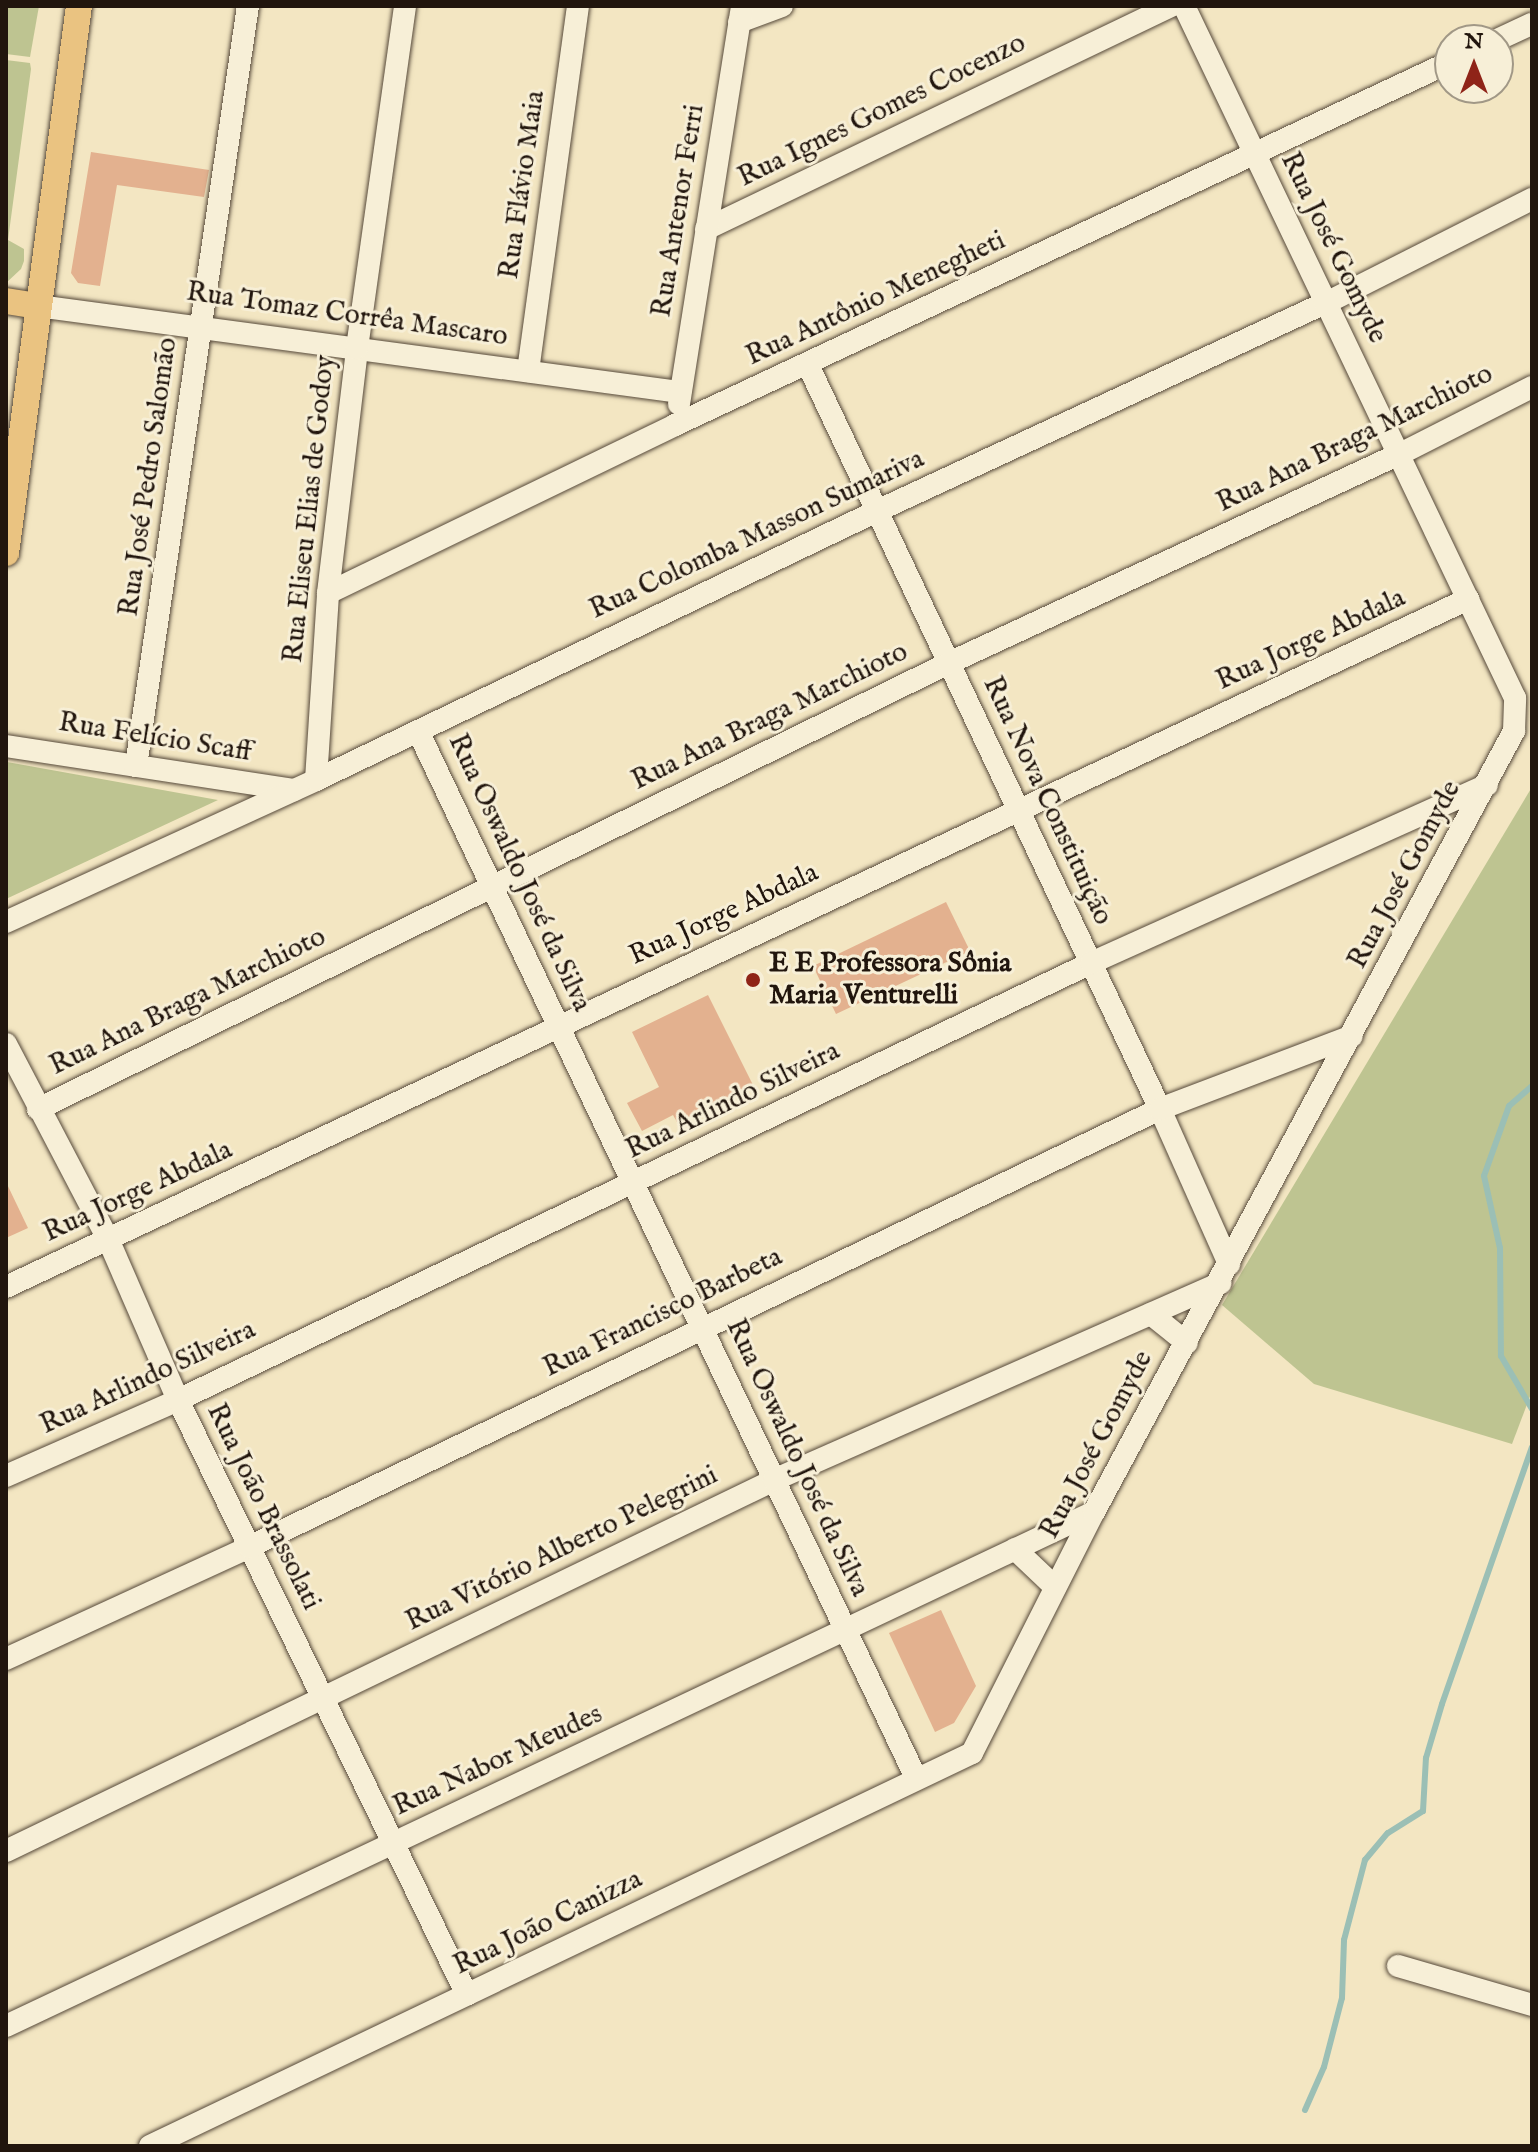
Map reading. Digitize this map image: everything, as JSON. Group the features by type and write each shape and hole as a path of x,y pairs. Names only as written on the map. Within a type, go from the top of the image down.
{"main road":[{"path":"6,553 79,6"},
{"name":"Rua Tomaz Corrêa Mascaro","path":"6,301 38,306"}],"street":[{"name":"Rua José Pedro Salomão","path":"136,766 248,6"},
{"name":"Rua Eliseu Elias de Godoy","path":"305,785 357,348 405,6"},
{"name":"Rua Flávio Maia","path":"528,371 578,6"},
{"path":"741,14 782,6"},
{"name":"Rua Ignes Gomes Cocenzo","path":"706,229 1171,6"},
{"name":"Rua José Gomyde","path":"972,1753 1094,1512 1487,785 1514,731 1517,714 1515,698 1184,6"},
{"name":"Rua Antenor Ferri","path":"675,425 741,14"},
{"name":"Rua Antônio Menegheti","path":"328,593 675,425 1434,70"},
{"name":"Rua Colomba Masson Sumariva","path":"6,922 305,785 877,511 1326,303 1532,199"},
{"name":"Rua Tomaz Corrêa Mascaro","path":"38,306 680,392"},
{"name":"Rua Nova Constituição","path":"808,365 1160,1109 1224,1273"},
{"name":"Rua Ana Braga Marchioto","path":"38,1109 949,663 1400,454 1532,387"},
{"name":"Rua Jorge Abdala","path":"6,1287 1468,599"},
{"name":"Rua Oswaldo José da Silva","path":"418,731 916,1778"},
{"name":"Rua Felício Scaff","path":"6,746 136,766 305,785"},
{"name":"Rua Arlindo Silveira","path":"6,1476 178,1400 1091,963 1487,785"},
{"name":"Rua Francisco Barbeta","path":"6,1659 249,1547 701,1326 1160,1109 1352,1036"},
{"name":"Rua João Brassolati","path":"6,1044 108,1239 178,1400 467,1995"},
{"name":"Rua Vitório Alberto Pelegrini","path":"6,1851 774,1480 1151,1314 1224,1273"},
{"path":"1151,1314 1187,1343"},
{"name":"Rua Nabor Meudes","path":"6,2026 1094,1512"},
{"path":"1015,1549 1055,1587"},
{"name":"Rua João Canizza","path":"150,2146 972,1753"},
{"path":"1398,1966 1532,2005"}],"green space":[{"path":"6,6 39,6 30,57 6,54"},
{"path":"6,60 30,63 31,69 8,240 24,249 24,261 21,269 6,283"},
{"path":"7,762 218,800 6,899"},
{"path":"1532,787 1532,1391 1512,1444 1314,1384 1222,1305"}],"building":[{"path":"91,152 209,170 204,197 117,185 100,286 78,283 71,273"},
{"path":"946,902 970,951 836,1014 813,966"},
{"path":"708,995 754,1087 678,1124 673,1115 642,1131 627,1103 659,1087 632,1032"},
{"path":"6,1182 28,1228 6,1238"},
{"path":"941,1610 976,1686 954,1723 935,1732 889,1633"}],"waterway":[{"path":"1532,1086 1509,1106 1484,1176 1500,1248 1501,1356 1532,1409"},
{"path":"1305,2110 1324,2067 1342,1998 1344,1940 1365,1860 1388,1833 1423,1811 1426,1758 1442,1704 1532,1447"}],"place":[{"name":"E E Professora Sônia Maria Venturelli","path":"753,980"}]}
